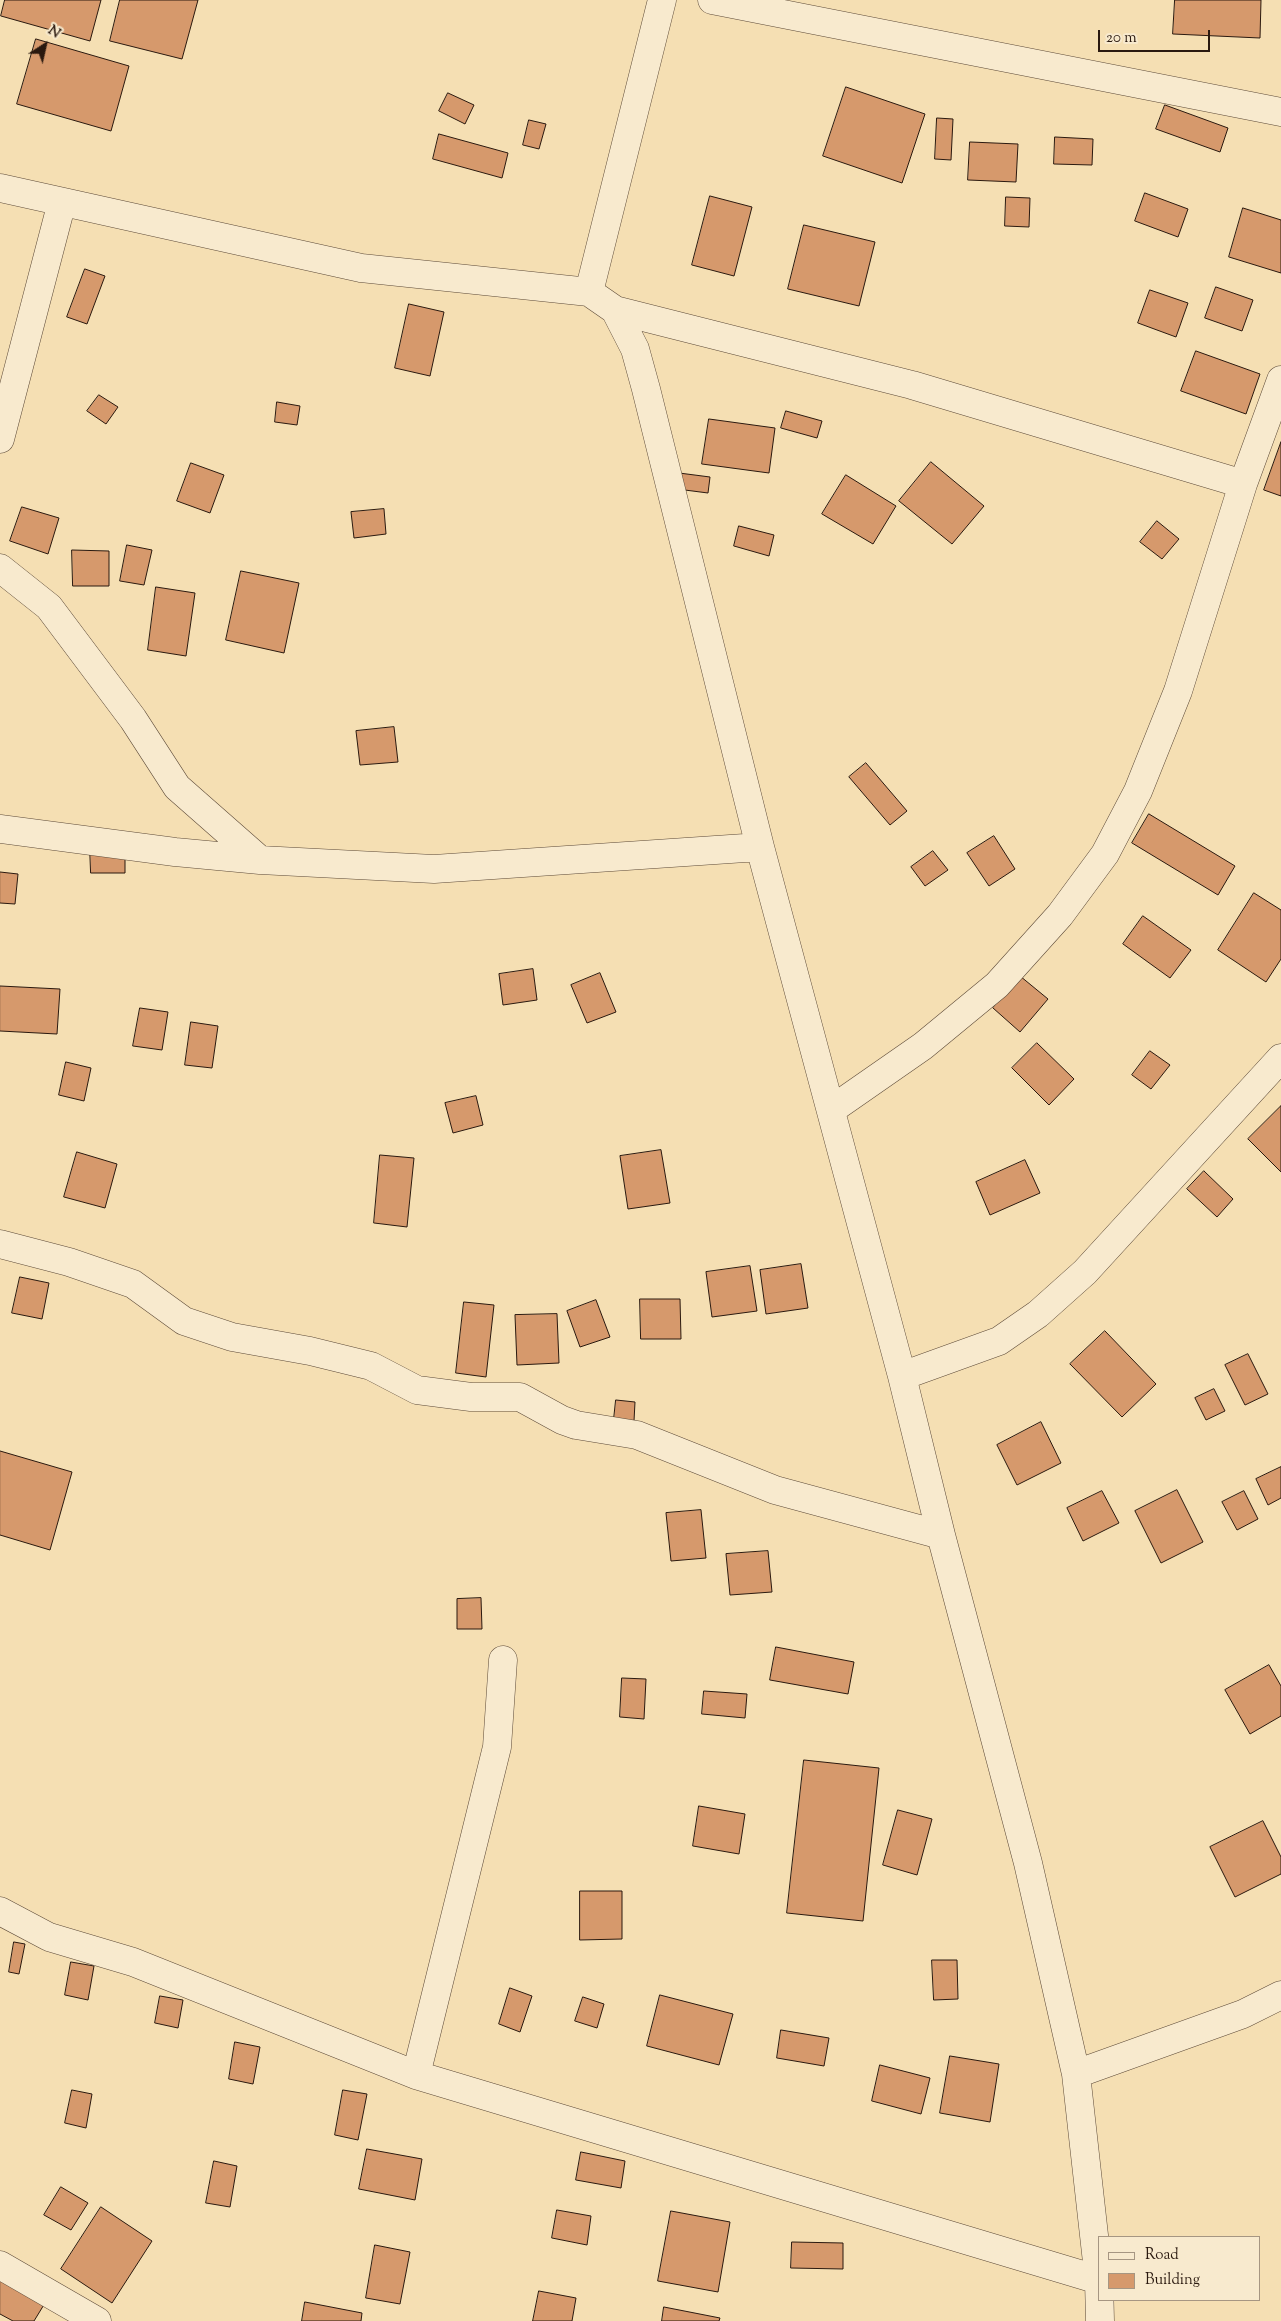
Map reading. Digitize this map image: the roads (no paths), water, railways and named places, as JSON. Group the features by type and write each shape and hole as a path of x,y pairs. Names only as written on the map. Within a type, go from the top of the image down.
{"street":[{"path":"589,292 662,0"},
{"path":"712,0 820,11 1281,112"},
{"path":"0,188 361,268 589,292 615,310 912,385 1243,484"},
{"path":"0,439 62,202"},
{"path":"615,310 634,349 646,389 760,847 902,1376 941,1535 1028,1863 1076,2074 1098,2271"},
{"path":"831,1110 923,1046 997,985 1060,915 1105,854 1138,790 1178,691 1243,484 1281,380"},
{"path":"0,568 49,607 133,719 177,787 260,860"},
{"path":"0,829 174,852 260,860 434,869 760,847"},
{"path":"902,1376 999,1341 1038,1314 1085,1272 1281,1058"},
{"path":"0,1244 69,1262 132,1284 184,1321 232,1337 310,1351 371,1366 417,1390 471,1397 520,1396 562,1420 637,1435 775,1490 941,1535"},
{"path":"416,2075 498,1747 504,1660"},
{"path":"0,1911 49,1937 133,1962 416,2075 1098,2280"},
{"path":"1076,2074 1243,2014 1281,1995"},
{"path":"0,2265 97,2321"},
{"path":"1100,2301 1100,2321"}]}
